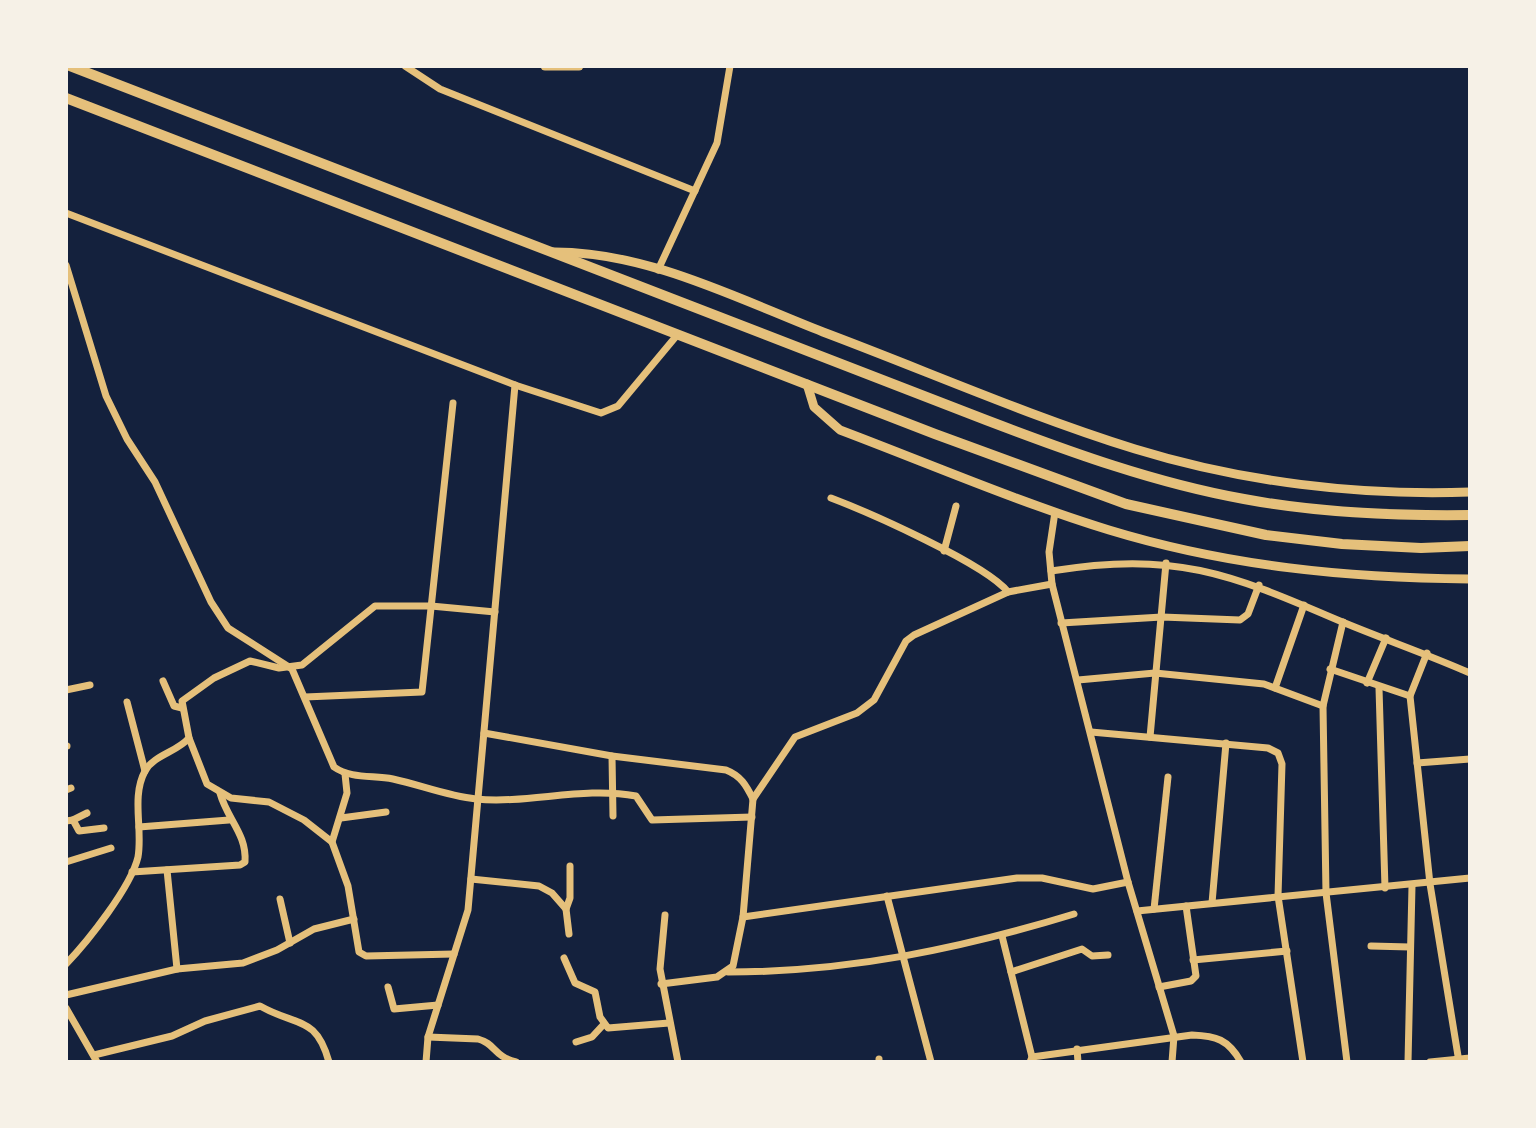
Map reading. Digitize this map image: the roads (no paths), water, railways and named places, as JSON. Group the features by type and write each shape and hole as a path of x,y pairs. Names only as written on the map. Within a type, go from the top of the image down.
{"main road":[{"path":"70,66 1060,448 1130,471 1244,499 1322,511 1396,516 1470,515"},
{"path":"66,98 1085,490 1187,519 1266,535 1342,544 1421,548 1470,546"}],"street":[{"path":"405,66 440,89 695,191"},
{"path":"545,66 579,66"},
{"path":"658,270 717,143 730,66"},
{"path":"66,213 515,385 601,413 618,406 678,334"},
{"path":"550,252 589,253 658,270 1134,449 1225,471 1319,486 1470,492"},
{"path":"66,265 106,396 127,439 155,482 211,602 228,628 292,669 334,767 345,774 396,780 424,790 479,799 612,793 636,796 652,820 752,817"},
{"path":"807,384 814,407 840,430 1055,512 1208,556 1292,570 1388,578 1470,579"},
{"path":"426,1062 428,1037 468,910 515,385"},
{"path":"305,697 422,692 453,403"},
{"path":"831,498 866,511 944,551 997,580 1008,592"},
{"path":"944,551 956,506"},
{"path":"1055,512 1049,552 1052,584 1128,882 1174,1036 1172,1062"},
{"path":"1051,571 1107,563 1166,563 1259,585 1343,622 1427,653 1470,673 1470,682"},
{"path":"1150,737 1166,563"},
{"path":"728,972 736,959 743,917 753,799 795,737 857,713 874,700 906,641 1008,592 1052,584"},
{"path":"1061,623 1162,617 1240,620 1248,614 1259,585"},
{"path":"1275,688 1304,605"},
{"path":"454,954 362,955 348,886 332,842 304,820 269,802 220,793 207,784 189,738 182,701 238,665 250,661 292,669 302,665 375,606 431,606 495,612"},
{"path":"1343,622 1323,706 1326,893 1347,1062"},
{"path":"1367,683 1386,638"},
{"path":"1427,653 1410,696 1430,884 1459,1061"},
{"path":"1330,669 1410,696"},
{"path":"1078,680 1155,673 1275,688 1323,706"},
{"path":"163,681 174,706 182,708"},
{"path":"66,690 90,685"},
{"path":"1379,688 1385,888"},
{"path":"66,964 90,940 132,872 137,858 139,791 145,771 127,702"},
{"path":"1091,732 1226,743 1268,748 1278,753 1282,764 1278,896 1303,1062"},
{"path":"484,733 612,756 726,770 738,774 753,799"},
{"path":"145,771 189,738"},
{"path":"1212,903 1226,743"},
{"path":"612,756 613,816"},
{"path":"1417,763 1470,759"},
{"path":"332,842 347,793 345,774"},
{"path":"1154,909 1168,777"},
{"path":"132,872 240,865 245,862 243,838 229,820 220,793"},
{"path":"341,818 386,812"},
{"path":"87,813 70,821 79,831 104,828"},
{"path":"139,827 229,820"},
{"path":"66,862 111,848"},
{"path":"569,934 566,909 570,898 570,866"},
{"path":"167,870 177,969"},
{"path":"743,917 1017,878 1042,878 1093,889 1128,882"},
{"path":"1137,911 1470,878"},
{"path":"471,879 539,886 552,893 566,909"},
{"path":"1408,1062 1412,886"},
{"path":"887,896 931,1062"},
{"path":"280,899 290,943"},
{"path":"1159,987 1195,979 1186,906"},
{"path":"661,984 700,981 728,972 805,970 903,958 1002,936 1074,914"},
{"path":"665,915 660,948 661,984 678,1062"},
{"path":"66,995 177,969 243,963 314,929 354,919"},
{"path":"1002,936 1031,1060 1077,1049 1174,1036 1218,1036 1241,1062"},
{"path":"1371,946 1410,947"},
{"path":"1011,972 1082,949 1092,956 1108,955"},
{"path":"1193,960 1287,951"},
{"path":"564,958 575,983 595,992 604,1024 612,1030 669,1023"},
{"path":"388,987 394,1009 438,1005"},
{"path":"66,1008 95,1058 260,1006 279,1018 313,1027 323,1041 329,1062"},
{"path":"576,1042 592,1037 604,1024"},
{"path":"428,1037 478,1039 504,1060 516,1062"},
{"path":"1077,1049 1078,1062"},
{"path":"1430,1062 1470,1058"}]}
